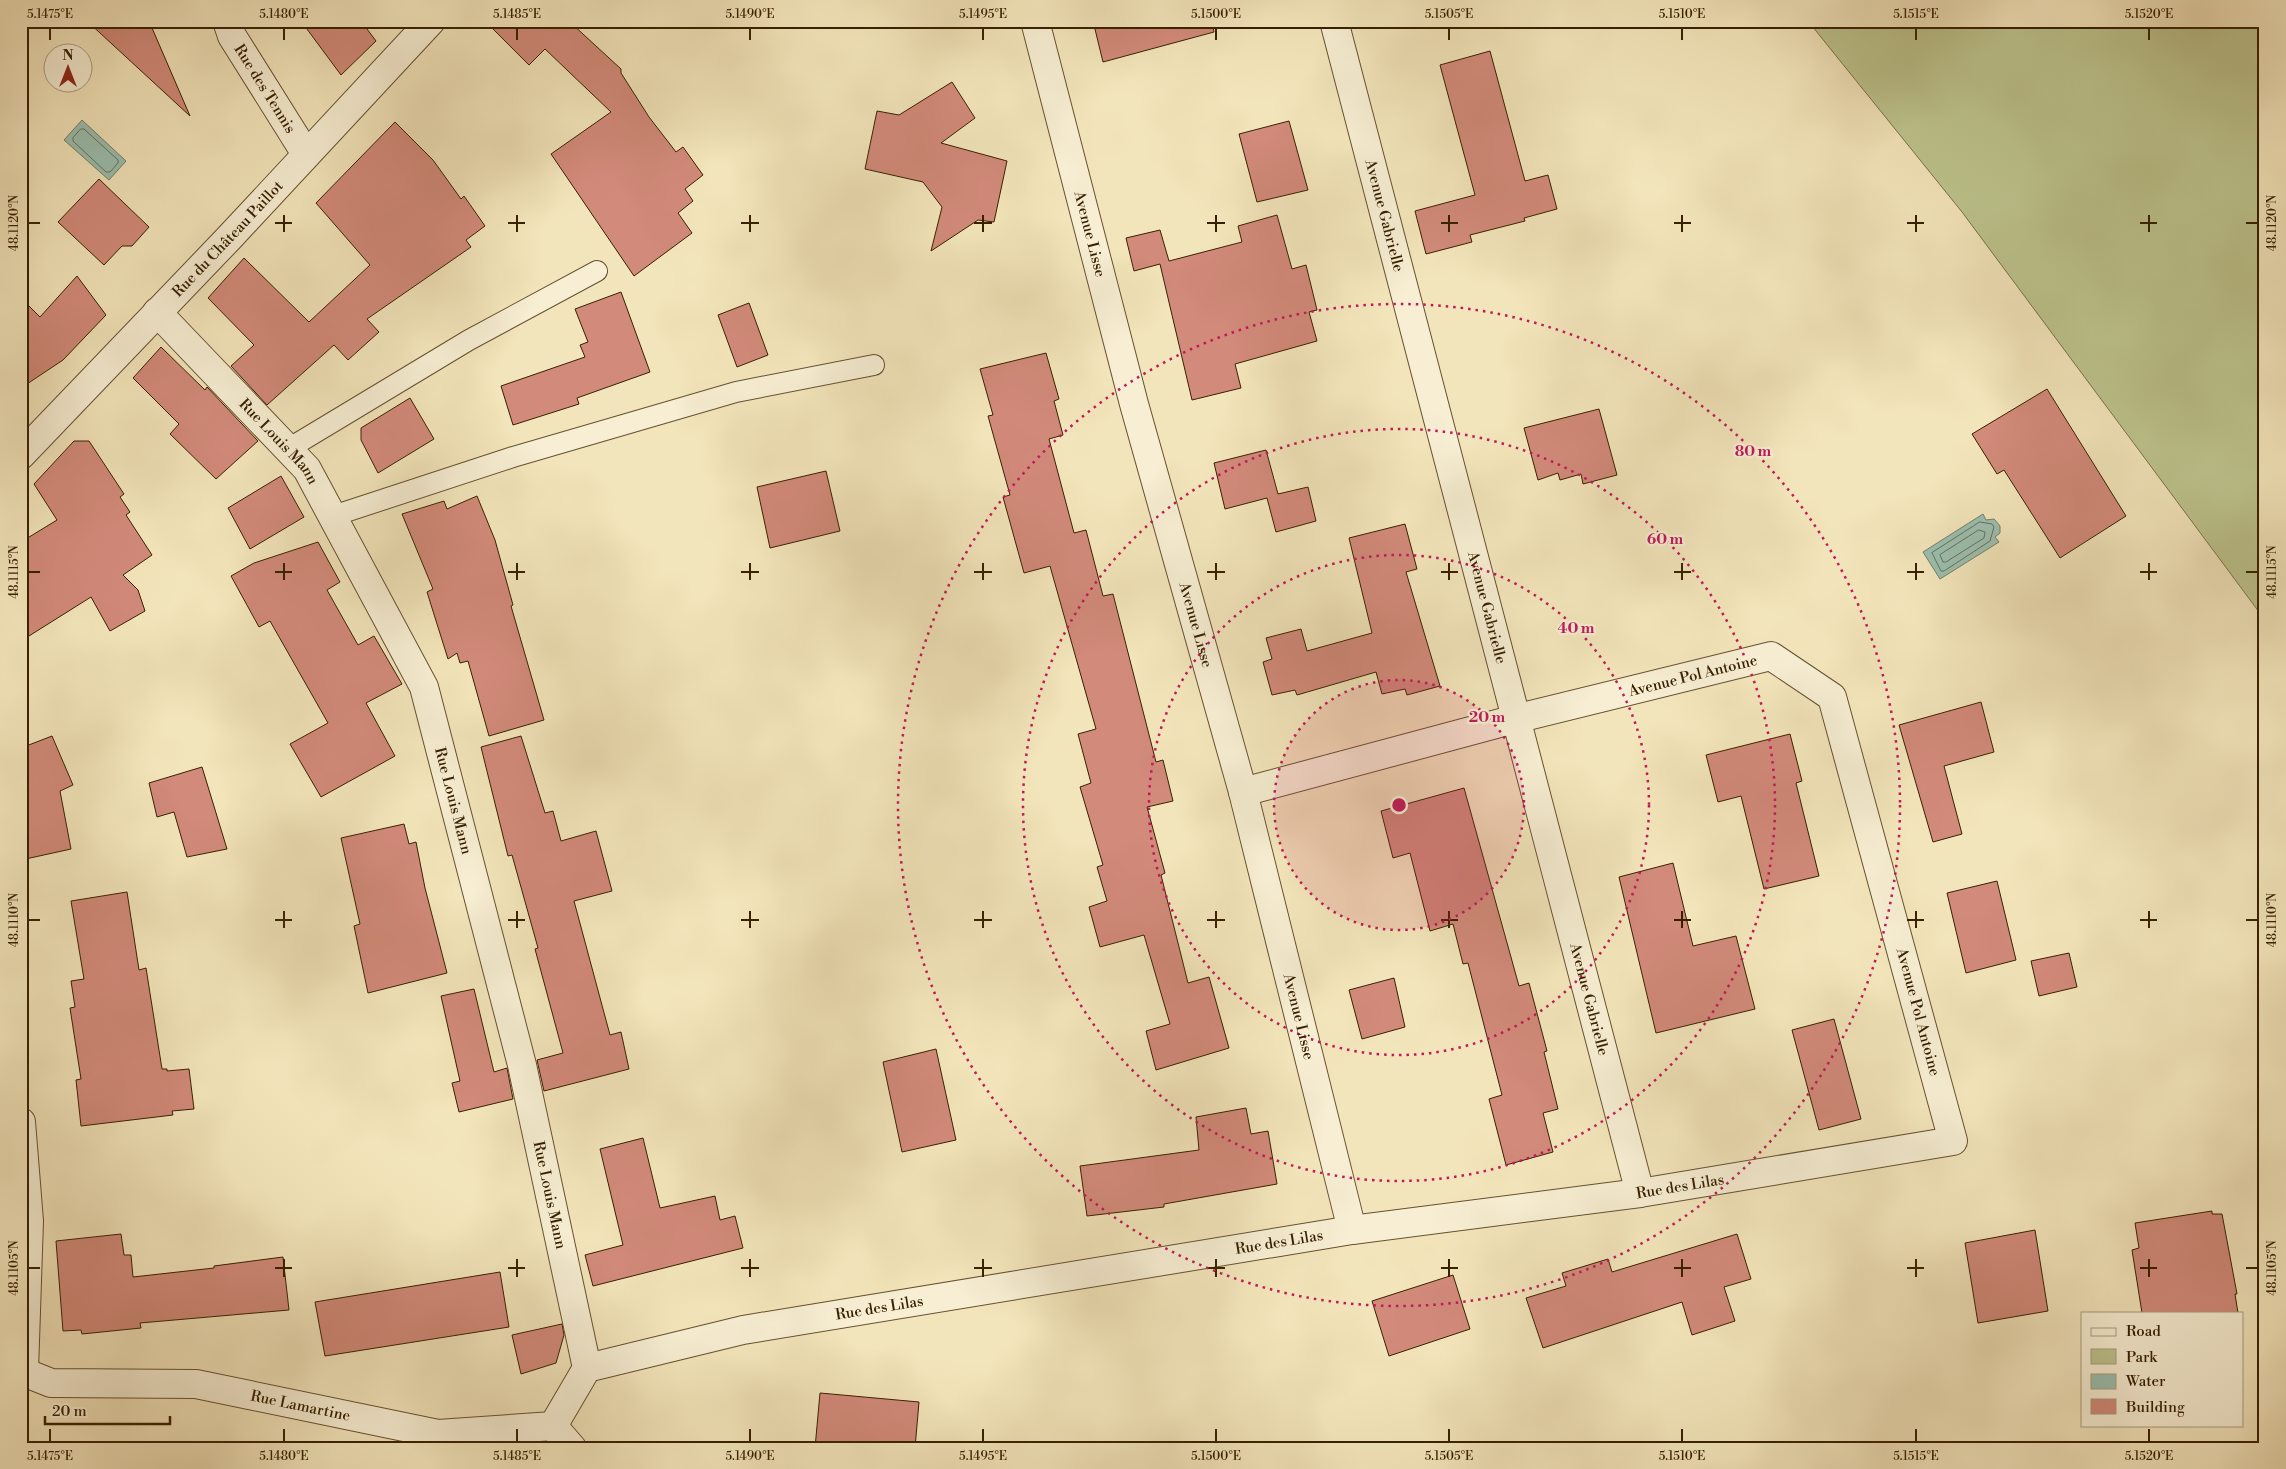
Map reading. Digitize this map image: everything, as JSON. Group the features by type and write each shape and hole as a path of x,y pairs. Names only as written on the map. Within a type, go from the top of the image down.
{"street":[{"name":"Rue des Tennis","path":"227,21 232,36 306,154"},
{"name":"Rue du Château Paillot","path":"21,455 432,21"},
{"name":"Avenue Lisse","path":"1035,21 1134,404 1243,792 1352,1230"},
{"name":"Avenue Gabrielle","path":"1334,21 1640,1193"},
{"name":"Rue Louis Mann","path":"157,312 307,469 424,687 522,1065 587,1368"},
{"name":"Avenue Pol Antoine","path":"1243,792 1516,719 1772,656 1832,697 1953,1141"},
{"path":"21,1122 29,1221 23,1371"},
{"name":"Rue des Lilas","path":"587,1368 743,1330 1352,1230 1640,1193 1953,1141"},
{"path":"572,1448 553,1426 587,1368"},
{"name":"Rue Lamartine","path":"23,1371 51,1383 196,1384 438,1434 553,1426"}],"lane":[{"path":"288,449 469,340 597,271"},
{"path":"332,516 512,457 736,392 874,366"}],"green space":[{"path":"1808,21 2265,21 2265,620 1962,212"}],"water":[{"path":"82,120 126,161 109,180 64,140"},
{"path":"1983,514 1986,520 1994,519 2000,526 2000,533 1995,537 1999,542 1940,579 1923,552"}],"building":[{"path":"87,21 149,21 190,116"},
{"path":"301,21 361,21 376,41 341,75"},
{"path":"485,21 572,21 571,23 621,69 621,73 649,117 676,152 683,147 703,175 685,189 693,201 678,213 692,233 634,276 551,154 611,112 545,49 529,65"},
{"path":"1093,21 1212,21 1214,32 1103,62"},
{"path":"1490,51 1525,181 1548,175 1557,209 1524,218 1525,221 1470,235 1472,242 1426,254 1415,211 1475,195 1440,65"},
{"path":"952,82 975,118 941,143 1007,161 994,222 978,220 931,251 942,207 923,182 865,169 877,111 899,115"},
{"path":"1289,121 1308,190 1257,202 1239,134"},
{"path":"395,122 433,160 461,199 464,196 485,226 466,240 471,247 367,319 379,332 348,360 334,345 267,405 231,366 254,345 208,298 244,258 309,322 370,265 316,203"},
{"path":"99,179 149,227 132,246 122,246 104,265 58,222"},
{"path":"1277,215 1292,269 1306,265 1317,310 1309,312 1317,341 1235,364 1241,388 1192,400 1160,264 1134,271 1126,238 1160,230 1169,261 1242,242 1238,226"},
{"path":"77,276 106,315 63,360 21,388 21,298 40,317"},
{"path":"621,292 650,372 577,398 579,404 513,425 501,386 585,357 580,345 588,342 575,309"},
{"path":"749,303 768,355 737,367 718,315"},
{"path":"161,347 205,390 207,387 258,441 216,479 170,434 179,424 133,378"},
{"path":"1046,353 1059,399 1054,401 1063,435 1049,439 1074,533 1086,530 1103,596 1113,594 1156,762 1163,760 1173,801 1147,807 1165,873 1161,875 1188,983 1209,977 1229,1048 1156,1070 1146,1031 1170,1024 1144,935 1100,947 1089,907 1107,901 1097,867 1103,865 1080,787 1091,783 1078,734 1096,729 1050,566 1024,573 1003,497 1010,495 988,416 993,415 980,369"},
{"path":"2047,389 2126,516 2060,558 2004,470 1997,474 1972,434"},
{"path":"410,398 434,439 378,473 361,440 361,428"},
{"path":"1599,409 1617,475 1583,484 1581,474 1560,480 1558,473 1538,480 1524,428"},
{"path":"74,441 89,441 124,494 120,497 130,512 126,515 152,555 123,575 138,590 145,611 110,631 91,597 21,641 21,542 57,520 34,484"},
{"path":"1266,450 1278,494 1308,487 1316,521 1276,532 1267,498 1225,509 1214,463"},
{"path":"826,471 840,531 770,548 757,487"},
{"path":"281,476 304,517 250,549 228,508"},
{"path":"477,496 495,540 513,605 511,606 544,720 489,736 468,661 460,663 457,653 448,659 427,592 433,589 402,514 444,501 447,509"},
{"path":"1405,524 1417,569 1406,572 1440,686 1407,695 1405,689 1382,694 1376,672 1297,695 1295,690 1272,695 1263,662 1272,659 1266,638 1301,629 1307,651 1372,633 1349,538"},
{"path":"318,542 340,582 327,590 358,645 374,636 402,684 366,703 395,756 321,797 290,744 328,723 270,621 259,627 231,576 254,563"},
{"path":"1981,702 1994,752 1944,766 1962,834 1933,842 1899,725"},
{"path":"1790,734 1802,781 1796,783 1819,876 1764,889 1741,796 1718,802 1706,755"},
{"path":"52,736 73,785 60,791 71,849 21,860 21,748"},
{"path":"521,736 545,813 553,811 561,841 596,831 612,891 574,901 610,1035 621,1032 629,1069 544,1091 537,1060 563,1053 535,949 538,948 512,855 508,856 481,747"},
{"path":"202,767 227,849 187,857 174,812 157,817 149,783"},
{"path":"1464,788 1519,986 1529,983 1547,1051 1544,1052 1558,1109 1543,1113 1553,1152 1506,1165 1489,1099 1502,1095 1468,963 1463,964 1453,924 1430,931 1410,853 1393,858 1381,811"},
{"path":"404,824 409,844 416,842 425,888 447,973 368,993 354,926 360,924 341,838"},
{"path":"1673,863 1693,946 1736,936 1755,1009 1656,1033 1619,877"},
{"path":"1997,881 2016,960 1966,973 1947,893"},
{"path":"127,892 139,970 146,968 162,1069 167,1069 167,1071 189,1069 194,1109 172,1111 173,1115 81,1126 76,1080 81,1079 70,1008 75,1007 71,981 84,979 71,901"},
{"path":"2069,953 2077,987 2039,996 2031,961"},
{"path":"1394,978 1405,1027 1362,1039 1349,990"},
{"path":"474,989 494,1072 507,1068 513,1099 459,1112 452,1083 460,1081 441,996"},
{"path":"1834,1019 1861,1119 1819,1130 1792,1030"},
{"path":"936,1049 956,1140 902,1152 883,1062"},
{"path":"1246,1108 1251,1134 1268,1131 1277,1184 1164,1204 1164,1207 1087,1216 1080,1166 1199,1150 1196,1117"},
{"path":"643,1138 660,1208 715,1196 720,1220 735,1216 743,1248 593,1286 585,1255 623,1245 600,1149"},
{"path":"2212,1211 2212,1214 2222,1214 2237,1294 2235,1294 2238,1312 2142,1312 2132,1250 2139,1248 2135,1223"},
{"path":"2035,1230 2048,1311 1978,1323 1965,1243"},
{"path":"121,1234 124,1255 131,1255 133,1277 214,1268 214,1266 283,1257 289,1310 140,1323 141,1328 82,1334 81,1330 63,1331 56,1241"},
{"path":"1737,1234 1751,1279 1724,1287 1735,1321 1692,1335 1682,1302 1543,1348 1526,1298 1566,1286 1562,1273 1608,1259 1612,1272"},
{"path":"500,1272 509,1327 325,1356 315,1302"},
{"path":"1453,1275 1470,1329 1389,1356 1372,1301"},
{"path":"562,1324 564,1335 556,1363 521,1374 512,1335"},
{"path":"820,1393 919,1402 915,1448 815,1448"}]}
